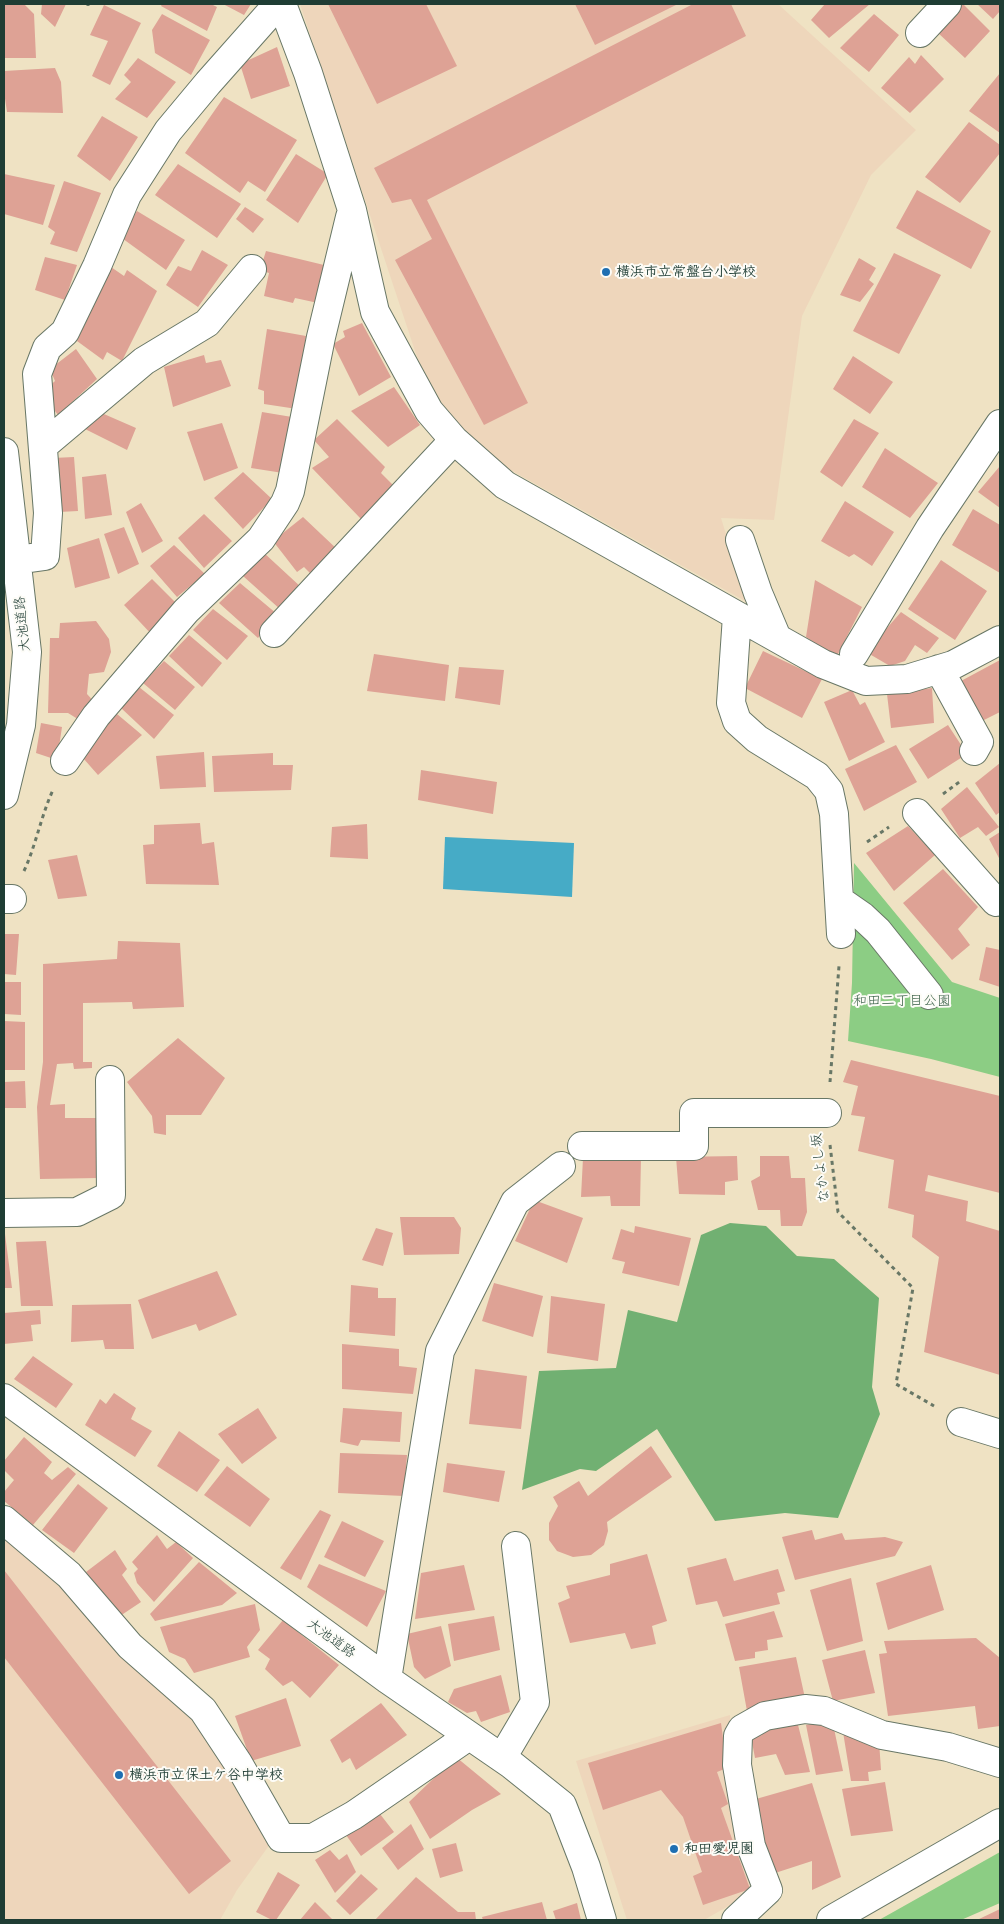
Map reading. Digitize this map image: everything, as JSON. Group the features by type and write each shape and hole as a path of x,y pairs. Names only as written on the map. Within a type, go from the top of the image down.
{"street":[{"path":"16,560 45,556 48,513 37,374 47,348 65,332 97,266 127,194 168,131 208,83 280,4 308,73 352,210 376,312 428,411 454,440 505,485 823,664 849,663 866,681 907,678 953,665 1000,640"},
{"path":"920,33 947,4"},
{"path":"65,761 102,709 186,611 261,539 285,504 290,491 321,336 352,210"},
{"path":"43,446 144,362 207,323 252,269"},
{"path":"849,663 930,528 1000,424"},
{"path":"274,633 454,440"},
{"name":"大池道路","path":"4,452 27,652 21,726 4,795"},
{"path":"740,540 758,593 777,638"},
{"path":"737,616 731,703 737,721 757,739 817,776 829,791 834,814 841,934"},
{"path":"939,669 979,742 974,751"},
{"path":"917,813 996,902 1000,900"},
{"path":"839,900 862,916 878,931 929,995"},
{"path":"4,1213 77,1212 111,1195 110,1080"},
{"path":"582,1146 694,1146 694,1113 827,1113"},
{"path":"387,1680 440,1351 515,1202 561,1166"},
{"name":"大池道路","path":"4,1398 387,1680 502,1758 562,1805 586,1867 602,1920"},
{"path":"960,1422 1000,1434"},
{"path":"4,1520 69,1574 130,1646 203,1710 238,1763 281,1838 313,1838 354,1815 469,1736"},
{"path":"502,1758 535,1702 516,1546"},
{"path":"736,1920 768,1890 751,1846 737,1765 738,1736 742,1729 765,1716 806,1709 824,1711 882,1734 948,1747 1000,1763"},
{"path":"831,1920 1000,1823"}],"path":[{"path":"8,899 34,848 47,802 65,761"},
{"name":"なかよし坂","path":"841,934 827,1113 838,1212 913,1288 896,1384 960,1422"}],"shaded area":[{"name":"横浜市立常盤台小学校","path":"300,4 778,4 916,130 871,175 802,316 774,520 721,518 747,602 489,458 443,411 419,363"},
{"name":"横浜市立保土ケ谷中学校","path":"4,1531 194,1709 273,1840 237,1890 220,1920 4,1920"},
{"name":"和田愛児園","path":"730,1715 731,1763 756,1890 704,1920 627,1920 576,1761"}],"green space":[{"name":"和田二丁目公園","path":"854,863 952,982 1000,998 1000,1077 931,1059 848,1041 852,983"},
{"path":"730,1223 766,1226 797,1256 834,1259 879,1298 872,1387 880,1414 838,1518 785,1513 715,1521 657,1429 596,1471 580,1469 522,1490 539,1371 616,1368 628,1310 677,1322 701,1235"},
{"path":"1000,1852 1000,1903 961,1920 879,1920"}],"water":[{"path":"445,837 574,843 572,897 443,889"}],"building":[{"path":"4,4 24,4 34,14 36,58 4,58"},
{"path":"42,4 66,4 55,27 41,14"},
{"path":"162,4 211,4 217,7 207,31 161,6"},
{"path":"223,4 251,4 244,15"},
{"path":"328,4 426,4 457,66 377,104"},
{"path":"575,4 678,4 595,45"},
{"path":"693,4 731,4 746,36 427,200 528,403 484,425 395,260 432,239 411,199 392,203 374,168"},
{"path":"825,4 870,4 829,38 811,20"},
{"path":"963,4 990,31 965,58 937,32"},
{"path":"977,4 1000,4 1000,11 993,19"},
{"path":"104,5 141,23 110,85 92,76 108,41 90,35"},
{"path":"162,14 210,40 191,75 155,53 152,30"},
{"path":"874,14 899,35 869,72 840,48"},
{"path":"277,47 290,86 251,99 240,64"},
{"path":"921,55 944,79 910,113 881,88 909,57 915,64"},
{"path":"138,58 176,82 147,118 115,99 131,82 124,75"},
{"path":"55,68 61,82 63,113 7,112 4,92 4,71"},
{"path":"1000,73 1000,133 969,111"},
{"path":"224,97 297,140 265,192 248,181 240,193 185,153"},
{"path":"102,116 138,137 110,181 77,156"},
{"path":"969,122 1000,145 1000,153 960,203 925,177"},
{"path":"296,154 328,174 298,223 266,200"},
{"path":"178,164 241,204 217,238 155,195"},
{"path":"4,174 55,185 43,225 4,214"},
{"path":"64,181 101,193 77,252 50,244 55,232 48,227"},
{"path":"917,190 991,231 971,269 896,228"},
{"path":"245,207 264,219 253,233 236,219"},
{"path":"137,211 185,240 166,270 119,236"},
{"path":"202,250 228,265 198,307 166,285 178,266 191,271"},
{"path":"266,251 324,265 318,303 295,298 293,303 264,296 269,273 260,270"},
{"path":"894,253 941,275 899,354 853,331"},
{"path":"45,257 77,265 65,300 35,290"},
{"path":"859,258 876,268 869,280 874,284 860,302 840,295"},
{"path":"111,267 124,276 127,270 157,291 122,361 107,352 103,360 77,341"},
{"path":"362,323 391,377 359,396 333,344 345,337 343,331"},
{"path":"267,329 306,336 297,409 264,404 264,391 258,389"},
{"path":"76,349 97,379 58,415 48,402 45,390 55,381 50,369"},
{"path":"204,355 206,363 221,360 231,386 173,407 164,367"},
{"path":"853,356 893,382 870,414 833,389"},
{"path":"394,387 420,425 388,447 351,411"},
{"path":"97,411 136,428 127,450 85,429"},
{"path":"262,412 292,417 283,473 251,468"},
{"path":"337,419 385,467 381,473 394,486 361,519 312,468 329,457 314,440"},
{"path":"854,419 879,433 842,487 820,472"},
{"path":"222,423 238,468 204,481 187,432"},
{"path":"885,448 938,483 910,518 862,487"},
{"path":"74,457 78,511 59,512 53,458"},
{"path":"1000,466 1000,508 978,492"},
{"path":"243,472 272,499 243,529 214,498"},
{"path":"106,474 112,515 85,519 82,477"},
{"path":"845,501 894,532 872,566 854,554 849,557 821,541"},
{"path":"141,503 163,541 142,553 126,512"},
{"path":"973,509 1000,525 1000,573 952,545"},
{"path":"204,514 232,541 204,568 178,538"},
{"path":"303,517 339,551 313,576 304,567 297,572 273,541"},
{"path":"124,527 139,564 118,574 104,534"},
{"path":"99,538 110,578 75,588 67,548"},
{"path":"174,545 205,574 177,597 150,566"},
{"path":"263,552 302,588 281,610 243,576"},
{"path":"941,560 987,591 955,640 908,609"},
{"path":"152,579 181,608 154,637 124,605"},
{"path":"815,580 862,607 836,658 806,637"},
{"path":"240,583 277,614 258,638 219,603"},
{"path":"213,609 248,636 227,660 193,630"},
{"path":"901,612 939,638 927,653 915,645 905,661 890,666 866,652"},
{"path":"96,621 109,639 111,652 104,672 89,674 87,694 97,705 81,721 68,713 48,713 50,638 59,638 60,623"},
{"path":"189,635 222,663 202,687 169,656"},
{"path":"763,651 822,679 802,718 745,688"},
{"path":"374,654 449,665 445,701 367,691"},
{"path":"1000,660 1000,712 982,721 961,681"},
{"path":"164,661 195,687 175,710 143,683"},
{"path":"459,667 504,670 500,705 455,698"},
{"path":"139,687 174,715 154,739 120,707"},
{"path":"932,688 934,723 891,728 887,694"},
{"path":"852,690 860,705 865,702 885,742 849,761 824,702"},
{"path":"117,714 142,735 98,775 83,758 97,735"},
{"path":"41,723 62,727 57,760 36,753"},
{"path":"948,725 967,754 928,779 909,749"},
{"path":"896,745 917,782 864,811 845,769"},
{"path":"204,752 206,787 160,789 156,756"},
{"path":"273,753 273,765 293,765 291,790 214,792 212,756"},
{"path":"1000,763 1000,812 996,815 975,783"},
{"path":"421,770 497,782 493,814 418,800"},
{"path":"967,787 999,827 986,836 978,827 960,838 941,809"},
{"path":"200,823 202,844 214,842 219,885 146,884 143,845 154,844 154,825"},
{"path":"367,824 368,859 330,857 332,827"},
{"path":"908,826 935,855 894,891 866,853"},
{"path":"1000,832 1000,860 989,839"},
{"path":"77,855 87,896 58,899 48,860"},
{"path":"943,869 978,907 958,929 970,945 952,960 903,903"},
{"path":"4,934 19,934 16,975 4,974"},
{"path":"118,941 180,943 184,1007 133,1009 132,1002 83,1003 83,1062 92,1062 92,1068 74,1069 73,1063 57,1064 50,1105 65,1104 65,1118 96,1118 98,1178 40,1179 37,1107 43,1062 43,964 117,959"},
{"path":"986,947 1000,950 1000,987 979,980"},
{"path":"4,982 21,982 21,1015 4,1014"},
{"path":"4,1021 25,1022 25,1070 5,1070"},
{"path":"178,1038 225,1078 201,1115 166,1115 166,1135 154,1133 152,1116 127,1082"},
{"path":"851,1060 1000,1096 1000,1193 928,1175 925,1191 968,1201 966,1221 1000,1231 1000,1375 924,1352 939,1257 912,1237 914,1215 888,1208 894,1160 858,1151 865,1117 851,1115 858,1086 843,1082"},
{"path":"25,1081 26,1108 4,1108 4,1082"},
{"path":"737,1156 738,1180 725,1182 725,1195 679,1194 676,1157"},
{"path":"760,1156 789,1156 791,1178 805,1178 807,1212 802,1226 781,1226 780,1210 758,1210 751,1181 760,1176"},
{"path":"641,1157 640,1206 611,1206 610,1196 581,1197 583,1158"},
{"path":"534,1200 583,1218 567,1263 515,1241"},
{"path":"400,1217 454,1217 461,1228 459,1254 404,1255"},
{"path":"635,1226 691,1238 679,1286 622,1273 625,1262 612,1259 621,1229 634,1233"},
{"path":"376,1228 393,1233 383,1266 362,1260"},
{"path":"5,1234 12,1288 4,1288"},
{"path":"46,1241 53,1306 21,1306 16,1242"},
{"path":"217,1271 237,1315 199,1331 196,1324 152,1339 138,1300"},
{"path":"494,1283 543,1296 533,1337 482,1321"},
{"path":"351,1285 378,1288 378,1298 396,1298 395,1336 349,1332"},
{"path":"551,1296 605,1304 598,1361 547,1353"},
{"path":"131,1304 134,1349 105,1349 103,1340 71,1342 72,1305"},
{"path":"40,1310 41,1324 31,1325 33,1341 4,1344 4,1313"},
{"path":"342,1344 399,1349 399,1366 417,1368 413,1394 342,1389"},
{"path":"33,1356 73,1384 56,1408 14,1379"},
{"path":"475,1369 527,1376 521,1429 469,1424"},
{"path":"114,1393 136,1408 131,1419 152,1431 135,1457 85,1425 100,1399 106,1404"},
{"path":"258,1408 277,1438 242,1464 218,1434"},
{"path":"343,1408 402,1412 400,1442 361,1440 358,1446 340,1442"},
{"path":"179,1431 220,1460 197,1492 157,1466"},
{"path":"24,1437 52,1462 44,1473 52,1480 68,1467 76,1474 33,1525 4,1501 4,1492 14,1480 4,1470 4,1461"},
{"path":"651,1446 672,1477 607,1522 608,1531 604,1545 591,1555 573,1557 557,1551 549,1540 549,1523 558,1506 553,1497 579,1481 588,1496"},
{"path":"340,1453 407,1455 404,1496 338,1493"},
{"path":"447,1463 505,1471 499,1502 443,1492"},
{"path":"227,1466 270,1499 250,1527 204,1495"},
{"path":"78,1484 108,1508 74,1553 42,1530"},
{"path":"320,1510 331,1515 301,1580 280,1568"},
{"path":"342,1521 384,1541 365,1577 324,1557"},
{"path":"812,1530 815,1540 842,1533 845,1540 885,1537 903,1542 895,1556 795,1580 782,1537"},
{"path":"157,1535 167,1549 176,1542 193,1558 154,1602 137,1583 134,1573 138,1569 132,1562"},
{"path":"115,1550 127,1569 122,1575 141,1602 120,1616 86,1572"},
{"path":"647,1554 667,1621 652,1626 656,1644 631,1649 625,1633 570,1643 558,1603 570,1598 566,1586 610,1575 610,1564"},
{"path":"726,1558 734,1581 778,1569 785,1591 777,1593 780,1604 723,1617 717,1601 696,1605 687,1568"},
{"path":"199,1562 237,1593 222,1605 155,1621 150,1614"},
{"path":"319,1564 386,1591 367,1627 307,1587"},
{"path":"464,1565 475,1610 415,1619 421,1573"},
{"path":"931,1565 944,1610 888,1630 876,1583"},
{"path":"4,1570 231,1861 189,1894 4,1657"},
{"path":"851,1578 863,1641 827,1651 810,1590"},
{"path":"255,1604 260,1630 247,1647 250,1657 194,1673 185,1659 169,1652 160,1627"},
{"path":"774,1611 783,1637 767,1640 768,1650 755,1652 755,1658 735,1661 725,1624"},
{"path":"494,1616 500,1650 454,1661 448,1624"},
{"path":"283,1620 339,1665 310,1698 292,1681 283,1686 265,1669 270,1659 258,1650"},
{"path":"441,1626 451,1666 425,1679 414,1667 407,1634"},
{"path":"976,1638 1000,1658 1000,1726 978,1729 975,1706 888,1716 879,1654 887,1653 884,1641"},
{"path":"865,1650 875,1693 833,1701 822,1660"},
{"path":"796,1657 805,1698 747,1711 739,1667"},
{"path":"501,1675 510,1712 481,1722 476,1711 467,1713 448,1702 454,1689"},
{"path":"286,1698 301,1746 251,1761 235,1716"},
{"path":"381,1703 407,1735 356,1770 350,1758 342,1763 330,1740"},
{"path":"797,1721 810,1772 785,1775 776,1754 755,1758 751,1737 762,1735 760,1729"},
{"path":"826,1721 833,1724 843,1771 816,1775 806,1725"},
{"path":"721,1723 727,1768 717,1772 728,1804 721,1808 750,1889 703,1905 693,1876 702,1872 683,1817 661,1790 603,1810 588,1763"},
{"path":"843,1732 879,1741 881,1770 868,1772 869,1781 851,1781"},
{"path":"456,1757 501,1794 472,1810 430,1839 409,1802"},
{"path":"885,1782 893,1831 851,1836 842,1789"},
{"path":"812,1783 841,1877 812,1890 812,1861 769,1875 749,1801"},
{"path":"380,1814 394,1832 361,1856 346,1835"},
{"path":"411,1824 424,1849 398,1870 382,1848"},
{"path":"456,1843 463,1871 440,1878 432,1849"},
{"path":"330,1850 339,1860 347,1854 356,1872 335,1893 315,1860"},
{"path":"278,1872 300,1885 276,1920 272,1920 256,1912"},
{"path":"361,1874 378,1889 350,1915 336,1901"},
{"path":"416,1877 458,1912 475,1912 476,1920 375,1920"},
{"path":"315,1902 332,1919 331,1920 300,1920"},
{"path":"542,1902 547,1920 483,1920 482,1917"},
{"path":"577,1903 581,1920 556,1920 553,1911"},
{"path":"1000,1909 1000,1920 977,1920"}],"place":[{"name":"横浜市立常盤台小学校","path":"606,272"},
{"name":"横浜市立保土ケ谷中学校","path":"119,1775"},
{"name":"和田愛児園","path":"674,1849"}]}
